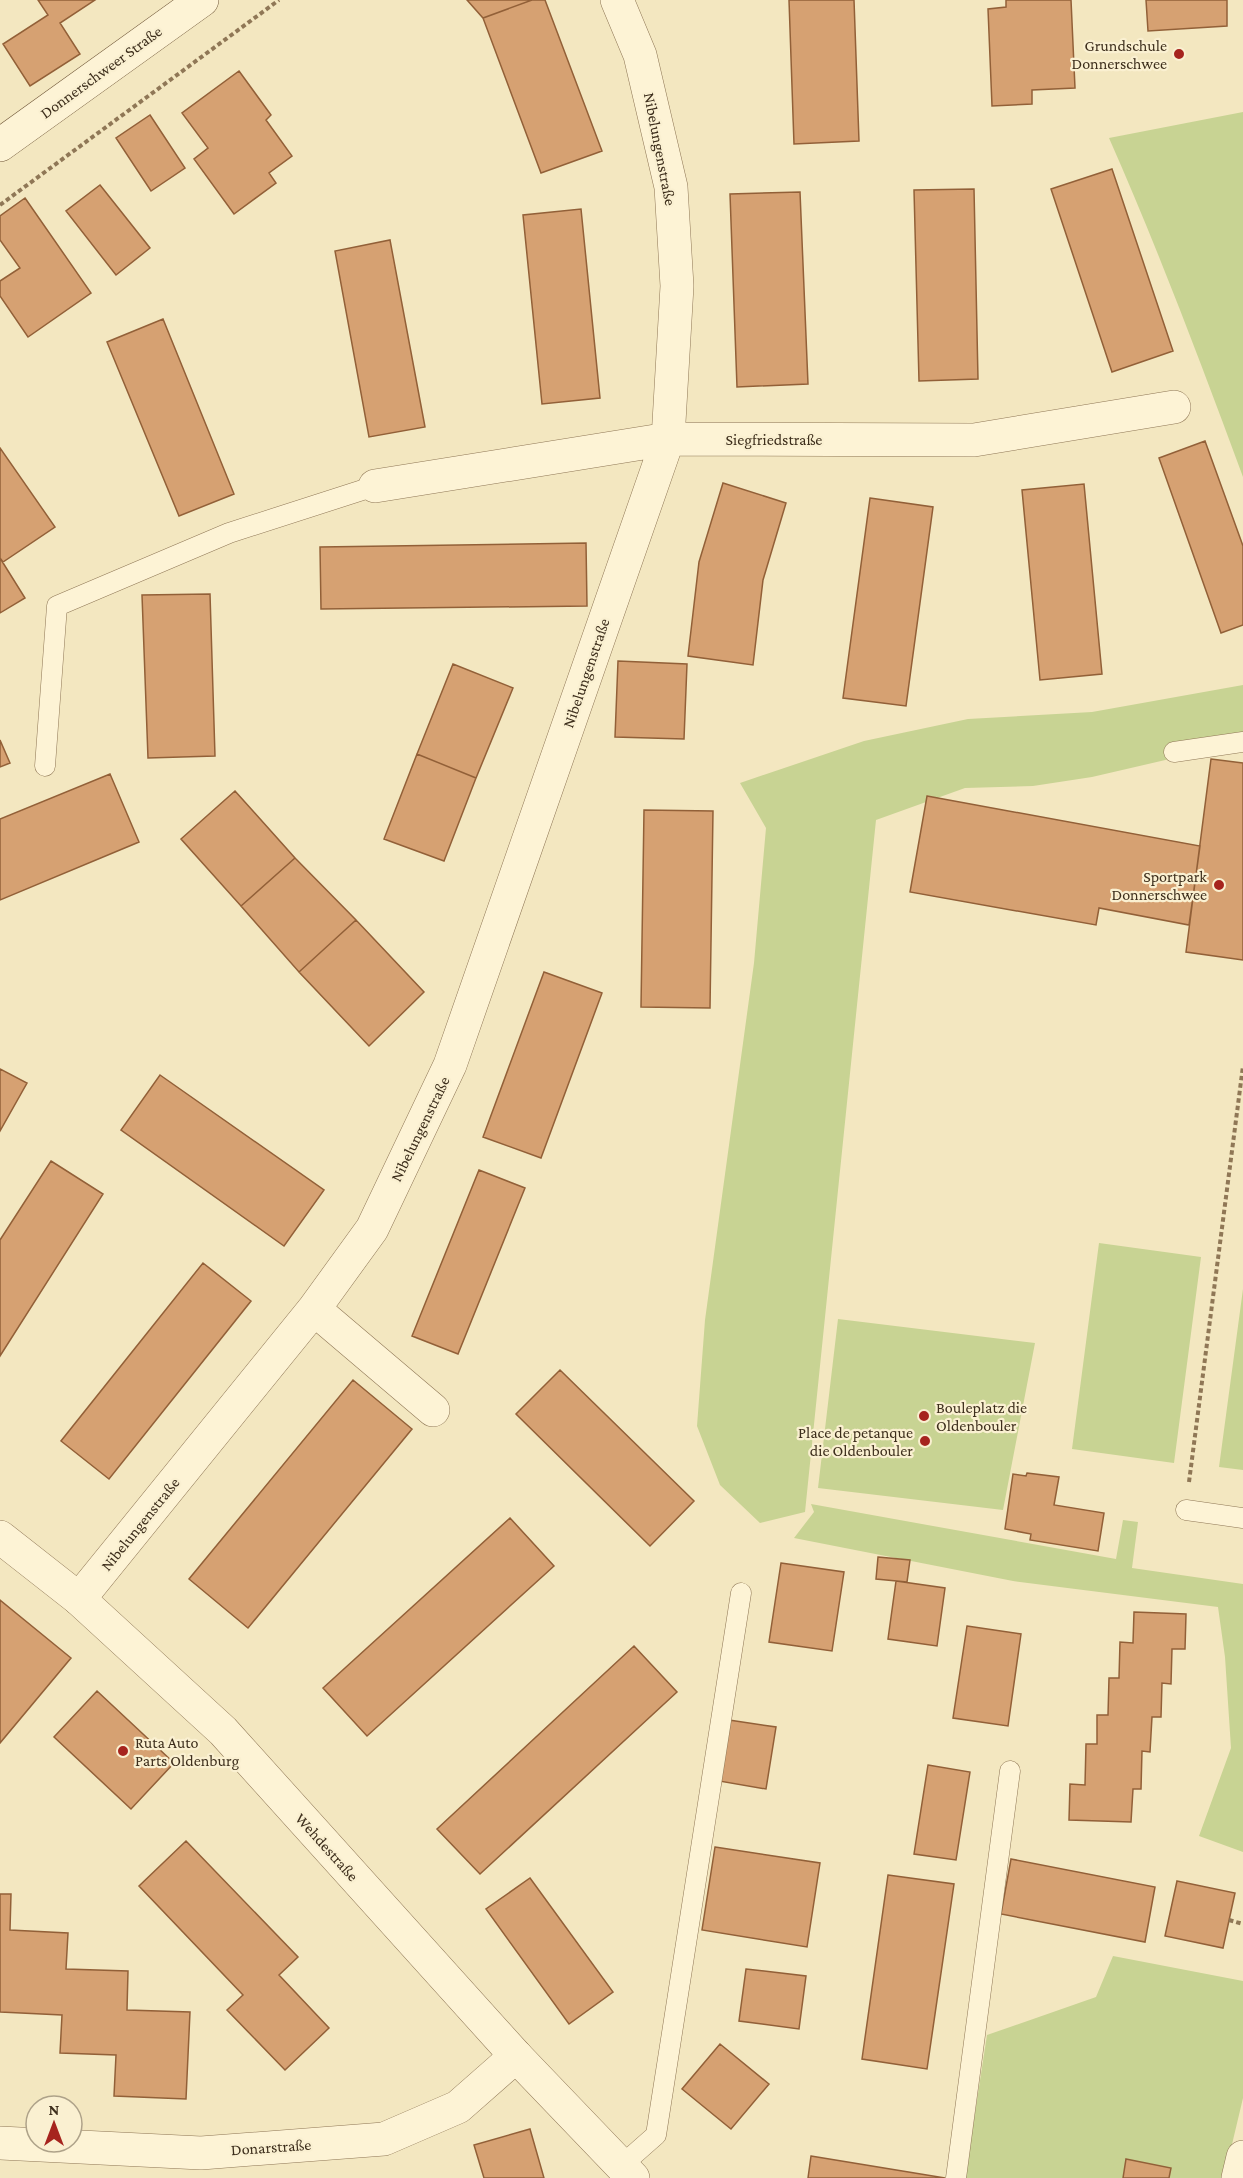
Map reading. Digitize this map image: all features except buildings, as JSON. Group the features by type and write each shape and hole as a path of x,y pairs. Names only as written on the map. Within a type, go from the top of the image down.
{"street":[{"name":"Donnerschweer Straße","path":"0,145 202,0"},
{"name":"Nibelungenstraße","path":"79,1599 314,1309 372,1229 450,1065 668,439 677,286 671,187 640,55 617,0"},
{"name":"Siegfriedstraße","path":"375,486 668,439 974,440 1174,407"},
{"path":"314,1309 433,1410"},
{"name":"Wehdestraße","path":"0,1537 79,1599 223,1731 516,2056 628,2171"},
{"name":"Donarstraße","path":"0,2143 201,2153 384,2139 458,2107 516,2056"},
{"path":"1238,2178 1243,2157"}],"lane":[{"path":"45,766 57,606 229,533 375,486"},
{"path":"1174,752 1243,742"},
{"path":"1186,1510 1243,1518"},
{"path":"628,2171 656,2135 741,1593"},
{"path":"956,2178 1010,1772"}],"path":[{"path":"0,205 279,0"},
{"path":"1186,1510 1243,1066"},
{"path":"1229,1920 1243,1924"}],"green space":[{"path":"1243,112 1243,477 1179,306 1109,138"},
{"path":"1243,685 1243,742 1092,777 1033,786 965,788 876,820 805,1512 760,1523 720,1485 697,1426 705,1320 754,963 766,828 740,783 864,741 968,719 1092,712"},
{"path":"1099,1243 1201,1257 1174,1463 1072,1449"},
{"path":"1243,1289 1243,1470 1219,1467"},
{"name":"Bouleplatz die Oldenbouler","path":"838,1319 1035,1343 1003,1510 818,1488"},
{"path":"811,1504 1116,1559 1123,1520 1138,1522 1132,1568 1243,1584 1243,1852 1199,1836 1231,1748 1225,1657 1218,1607 1013,1581 794,1538 814,1512"},
{"path":"1113,1956 1243,1981 1243,2098 1224,2178 965,2178 987,2035 1096,1997"}],"place":[{"name":"Grundschule Donnerschwee","path":"1179,54"},
{"name":"Sportpark Donnerschwee","path":"1219,885"},
{"name":"Bouleplatz die Oldenbouler","path":"924,1416"},
{"name":"Place de petanque die Oldenbouler","path":"925,1441"},
{"name":"Ruta Auto Parts Oldenburg","path":"123,1751"}]}
